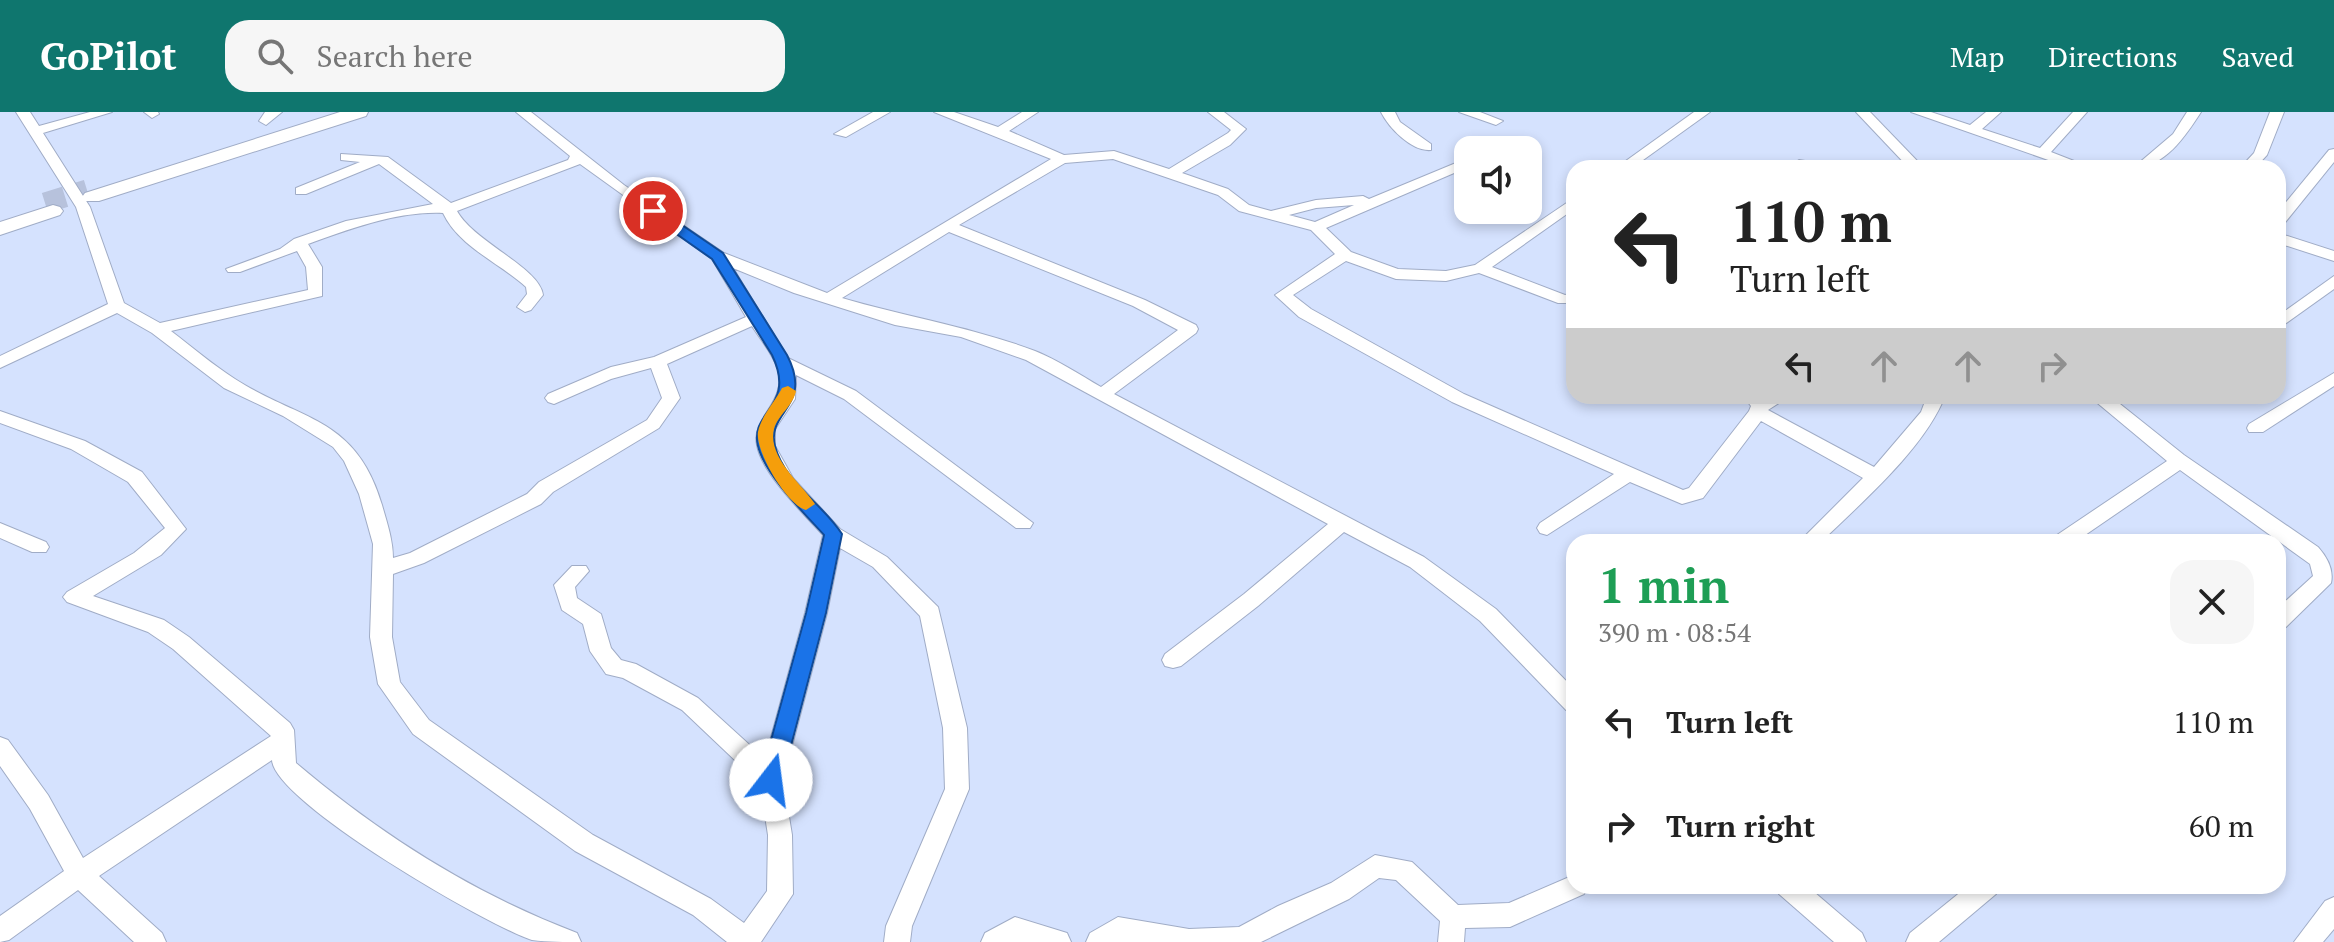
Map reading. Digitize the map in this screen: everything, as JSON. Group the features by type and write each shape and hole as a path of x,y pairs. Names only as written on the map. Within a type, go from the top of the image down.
{"main road":[{"path":"327,112 90,194 359,112"},
{"path":"0,218 49,207 0,229"}],"street":[{"path":"23,112 83,207 117,306 158,329 230,384 289,412 340,443 353,459 369,494 383,544 381,637 389,684 421,727 584,843 702,907 747,941 780,894 780,835 771,780 816,613 833,534"},
{"path":"37,131 105,112"},
{"path":"523,112 619,188 718,256 779,283 829,299 901,321 999,343 1032,356 1185,441 1344,521 1417,562 1488,615 1566,696"},
{"path":"841,134 883,112"},
{"path":"941,112 1062,159"},
{"path":"999,132 1031,112"},
{"path":"1173,173 1237,133 1239,129 1215,112"},
{"path":"1388,112 1394,124 1426,147"},
{"path":"1466,112 1496,121"},
{"path":"1634,160 1703,112"},
{"path":"1863,112 1909,160"},
{"path":"1918,112 1974,129 2044,160 2080,112"},
{"path":"1974,129 1994,112"},
{"path":"2150,160 2178,137 2194,112"},
{"path":"2255,160 2260,155 2277,112"},
{"path":"2286,212 2334,153"},
{"path":"234,269 286,252 299,242 351,224 426,208 449,209 574,163 578,154"},
{"path":"829,299 1062,159 1114,155 1173,173 1223,192 1244,208 1316,227 1345,255 1396,274 1446,276 1480,268 1566,208"},
{"path":"346,157 377,160 396,169 449,209 452,217 490,254 516,269 534,286 535,295 525,307"},
{"path":"301,191 377,160"},
{"path":"1316,227 1454,168"},
{"path":"1272,215 1316,204 1381,199"},
{"path":"948,226 1139,303 1190,329 1103,394"},
{"path":"2286,241 2334,256"},
{"path":"158,329 316,293 314,267 299,242"},
{"path":"1345,255 1283,295 1305,313 1458,398 1682,497 1692,496 1757,404 1876,477"},
{"path":"718,256 783,362 789,386 786,399 766,429 766,446 786,482 833,534 880,562 930,613 955,728 957,789 899,926 897,942"},
{"path":"1480,268 1566,300"},
{"path":"2286,318 2334,281"},
{"path":"0,363 117,306"},
{"path":"554,398 599,376 634,364 658,362 755,319"},
{"path":"381,570 417,558 534,499 546,487 653,424 666,411 671,398 671,390 661,375 658,362"},
{"path":"783,362 850,395 1023,523"},
{"path":"2256,428 2334,378"},
{"path":"1817,534 1876,477 1929,414 1933,404"},
{"path":"2108,404 2175,458 2285,534"},
{"path":"0,417 78,445 135,477 176,529 134,561 74,597 156,626 181,643 282,730 284,767 326,804 456,891 530,928 568,942"},
{"path":"2072,534 2163,470 2177,464 2175,458"},
{"path":"1547,528 1628,474"},
{"path":"1173,660 1251,600 1344,521"},
{"path":"0,530 39,547"},
{"path":"2286,535 2320,562 2326,587 2286,615"},
{"path":"579,571 564,585 564,594 575,612 593,620 601,651 608,663 614,668 628,670 690,704 771,780"},
{"path":"0,931 78,873 160,823 283,740"},
{"path":"0,747 39,802 78,873 153,942"},
{"path":"1099,942 1118,929 1189,941 1242,939 1287,914 1340,891 1375,866 1403,870 1452,930 1510,915 1566,890"},
{"path":"1797,894 1850,941"},
{"path":"1919,942 1977,894"},
{"path":"2307,942 2334,909"},
{"path":"994,942 1015,929 1058,942"}],"tunnel":[{"path":"45,203 87,190"}],"slow traffic":[{"path":"788,391 766,429 766,446 786,482 806,504"}],"route":[{"path":"653,211 718,256 779,355 787,370 789,386 786,399 766,429 766,446 786,482 833,534 816,613 771,780"}]}
